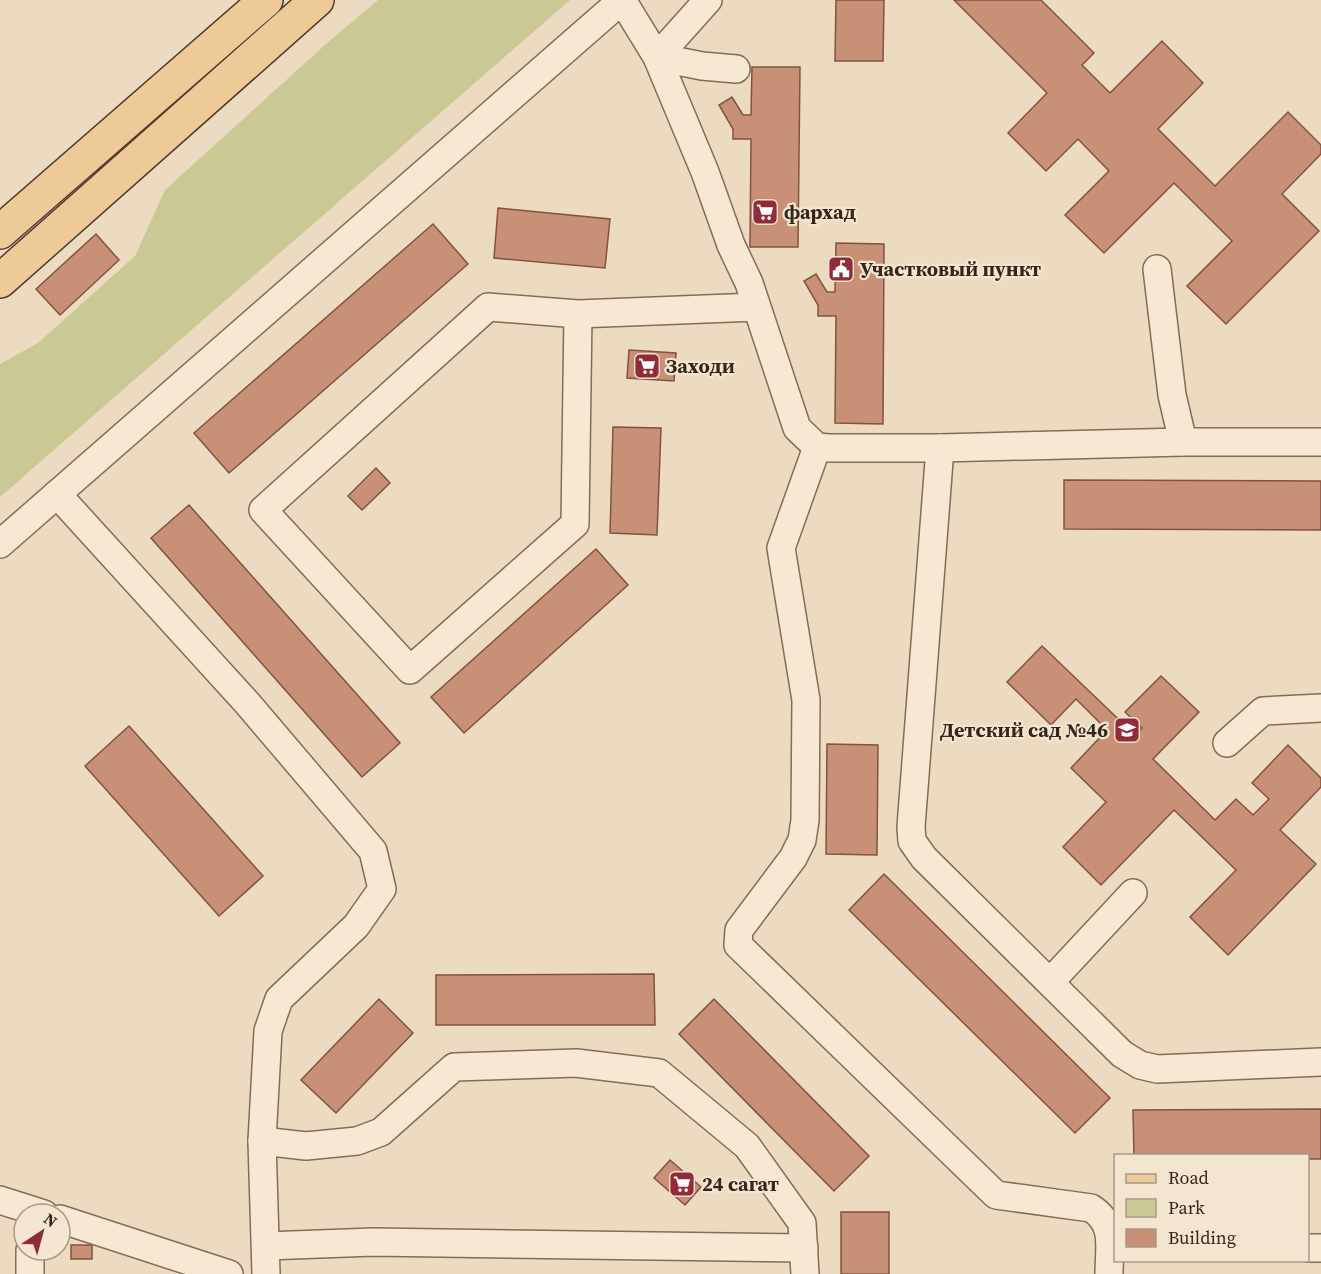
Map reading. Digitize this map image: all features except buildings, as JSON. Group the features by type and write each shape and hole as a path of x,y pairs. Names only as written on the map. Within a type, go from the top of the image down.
{"main road":[{"path":"0,232 266,0"},
{"path":"0,281 317,0"}],"lane":[{"path":"0,544 622,0 657,57 705,172 756,308 797,428 817,447 940,448 1183,442 1321,442"},
{"path":"657,57 708,0"},
{"path":"657,57 702,66 736,69"},
{"path":"1157,269 1172,395 1183,442"},
{"path":"578,315 575,524 410,670 263,510 488,307 578,315 756,308"},
{"path":"817,447 781,548 806,700 805,820 802,840 793,858 739,930 738,945 996,1195 1091,1208 1103,1216 1109,1230 1109,1274"},
{"path":"940,448 912,841 924,858 1051,981 1122,1054 1140,1065 1157,1069 1321,1062"},
{"path":"57,494 248,704 373,850 382,889 356,926 279,999 268,1031 262,1141 266,1274"},
{"path":"1227,743 1263,711 1321,708"},
{"path":"1051,981 1133,893"},
{"path":"262,1141 306,1146 357,1141 381,1132 454,1067 576,1063 659,1073 747,1146 802,1223 805,1261 373,1242 266,1246"},
{"path":"72,1223 229,1274"}],"green space":[{"path":"378,0 570,0 0,497 0,364 38,343 135,256 165,190"}],"place":[{"name":"фархад","path":"765,212"},
{"name":"Участковый пункт","path":"841,269"},
{"name":"Заходи","path":"647,366"},
{"name":"Детский сад №46","path":"1127,730"},
{"name":"24 сагат","path":"682,1184"}]}
